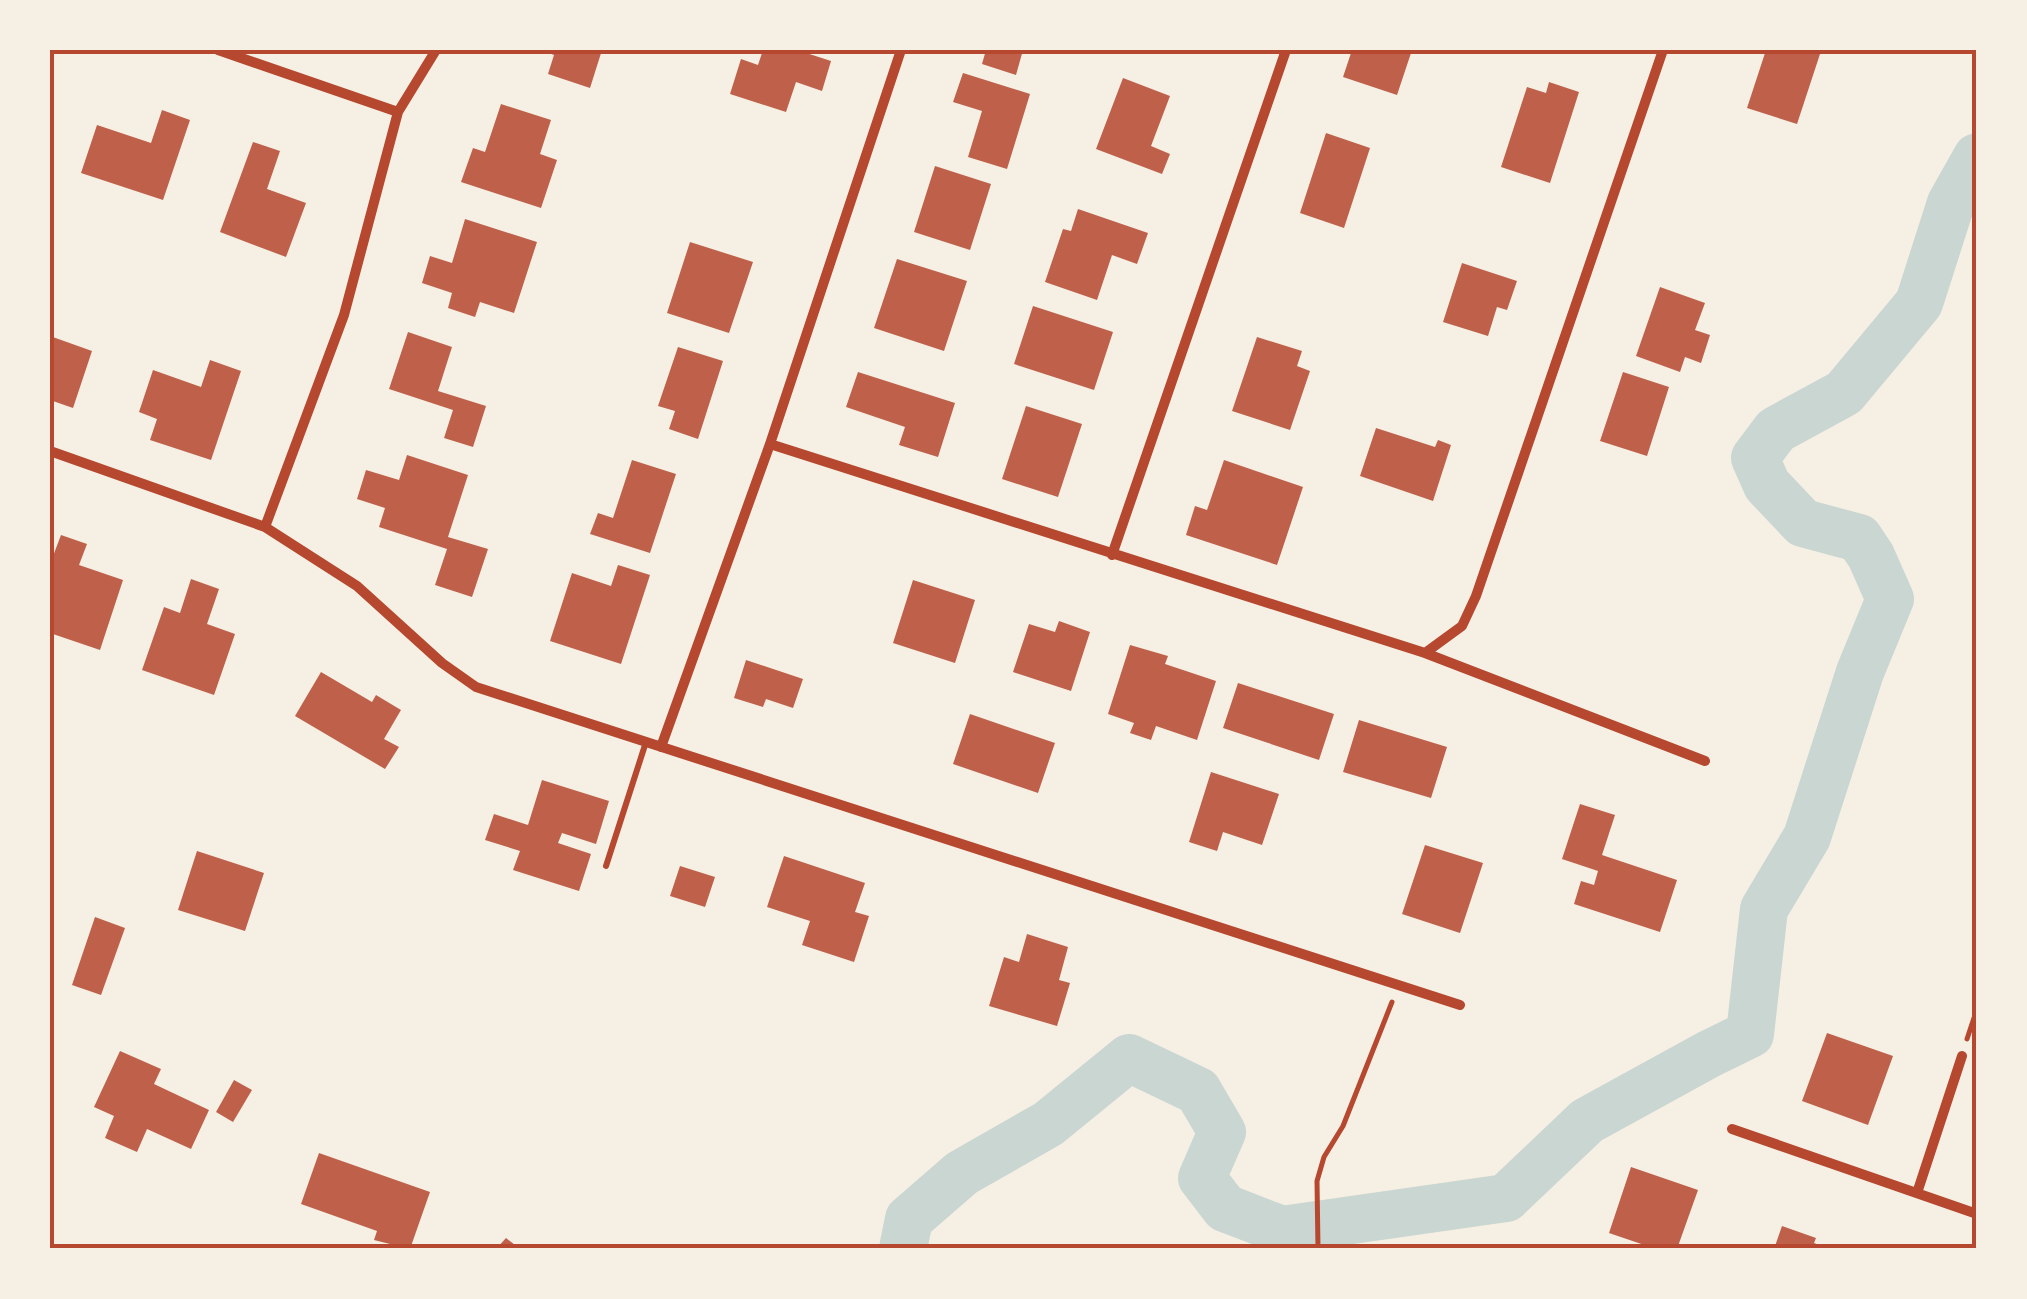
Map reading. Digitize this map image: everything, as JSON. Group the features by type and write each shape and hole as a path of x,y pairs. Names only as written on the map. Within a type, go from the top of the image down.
{"street":[{"path":"218,50 398,112"},
{"path":"265,527 344,315 398,112 436,50"},
{"path":"661,747 770,444 902,50"},
{"path":"1112,555 1286,50"},
{"path":"1425,653 1462,626 1476,596 1662,50"},
{"path":"770,444 1425,653 1705,761"},
{"path":"50,451 265,527 356,586 442,663 476,687 1460,1005"},
{"path":"1917,1194 1962,1056"},
{"path":"1732,1129 1977,1214"}],"lane":[{"path":"606,866 646,742"}],"path":[{"path":"1318,1249 1317,1180 1324,1157 1343,1126 1397,984"},
{"path":"1962,1056 1977,1009"}],"building":[{"path":"541,50 602,50 590,88 548,74 554,55"},
{"path":"763,50 797,50 831,61 822,91 796,82 786,112 730,94 741,59 758,65"},
{"path":"986,50 1023,50 1016,75 982,64"},
{"path":"1352,50 1412,50 1397,95 1343,77"},
{"path":"1766,50 1808,50 1820,54 1797,124 1747,108"},
{"path":"963,73 1030,94 1007,169 968,157 982,111 953,102"},
{"path":"1123,78 1170,96 1151,146 1170,154 1162,174 1096,149"},
{"path":"1549,82 1579,92 1550,183 1501,167 1527,87 1546,93"},
{"path":"501,104 551,120 540,154 557,160 541,208 461,182 473,148 485,152"},
{"path":"162,110 190,120 163,200 81,173 97,125 151,143"},
{"path":"1326,133 1370,148 1344,228 1300,213"},
{"path":"253,142 280,151 267,189 306,203 286,257 220,232"},
{"path":"935,166 991,184 970,250 914,232"},
{"path":"1078,209 1148,233 1137,264 1112,255 1097,300 1045,282 1063,229 1071,231"},
{"path":"465,219 537,242 514,313 480,302 475,317 448,308 452,293 422,283 430,256 452,263"},
{"path":"690,242 753,262 729,333 667,313"},
{"path":"897,259 967,281 944,351 874,328"},
{"path":"1462,263 1517,281 1507,310 1497,307 1488,336 1443,322"},
{"path":"1660,287 1705,303 1695,330 1710,335 1701,363 1685,357 1680,372 1636,356"},
{"path":"1033,306 1113,332 1094,390 1014,364"},
{"path":"408,332 452,347 438,391 486,406 473,447 444,438 453,410 389,389"},
{"path":"50,336 92,351 73,408 50,400"},
{"path":"1257,337 1302,351 1297,366 1310,371 1290,430 1232,411"},
{"path":"678,347 723,361 698,439 669,429 675,411 658,406"},
{"path":"210,360 241,371 211,460 150,440 157,419 139,412 153,370 201,387"},
{"path":"858,372 955,403 938,457 899,445 905,427 846,407"},
{"path":"1623,372 1669,387 1647,456 1600,441"},
{"path":"1026,406 1082,424 1058,497 1002,479"},
{"path":"1376,428 1435,447 1438,440 1451,445 1433,501 1360,476"},
{"path":"407,455 468,475 448,537 488,549 472,597 435,585 447,549 379,527 385,508 357,499 366,470 399,480"},
{"path":"632,460 676,474 650,553 590,534 598,513 613,518"},
{"path":"1224,460 1303,487 1277,565 1186,535 1195,506 1207,510"},
{"path":"61,535 87,544 79,565 123,580 100,650 50,633 50,564"},
{"path":"618,565 650,575 621,664 550,641 572,573 611,586"},
{"path":"191,579 219,589 207,624 235,634 214,695 142,670 164,607 180,613"},
{"path":"913,580 975,600 955,663 893,643"},
{"path":"1059,621 1090,632 1071,691 1013,672 1029,624 1055,632"},
{"path":"1130,645 1168,656 1165,664 1216,681 1197,740 1156,726 1151,740 1130,733 1134,723 1108,714"},
{"path":"746,660 803,679 793,708 766,699 763,707 734,698"},
{"path":"321,672 372,702 376,695 401,710 384,739 399,747 385,769 295,716"},
{"path":"1238,683 1334,714 1319,760 1223,728"},
{"path":"970,714 1055,743 1038,793 953,764"},
{"path":"1359,720 1447,747 1431,798 1343,772"},
{"path":"1211,772 1279,794 1262,845 1223,832 1217,851 1189,842"},
{"path":"542,780 609,801 596,844 562,833 558,843 591,854 579,891 513,870 520,851 485,840 494,814 528,825"},
{"path":"1580,804 1615,815 1602,855 1677,880 1660,932 1574,904 1581,881 1594,885 1598,871 1562,859"},
{"path":"1425,845 1483,863 1460,933 1402,914"},
{"path":"197,851 264,873 245,931 178,910"},
{"path":"784,856 865,883 855,912 869,916 854,962 802,945 810,921 767,907"},
{"path":"680,866 715,877 705,907 670,896"},
{"path":"95,917 125,928 101,995 72,985"},
{"path":"1027,934 1068,947 1059,980 1070,983 1057,1026 989,1006 1004,957 1019,962"},
{"path":"1827,1033 1893,1056 1868,1125 1802,1101"},
{"path":"120,1051 161,1069 154,1084 209,1110 191,1149 147,1129 137,1152 105,1138 114,1116 94,1107"},
{"path":"234,1080 252,1090 233,1122 216,1112"},
{"path":"319,1153 430,1192 410,1249 374,1240 377,1231 301,1204"},
{"path":"1631,1167 1698,1190 1677,1249 1656,1249 1609,1233"},
{"path":"1782,1226 1816,1238 1814,1243 1830,1249 1774,1249"},
{"path":"506,1238 520,1249 496,1249"}],"waterway":[{"path":"903,1249 909,1219 962,1173 1048,1124 1129,1058 1198,1091 1222,1132 1202,1178 1225,1208 1282,1230 1506,1198 1587,1121 1750,1034 1764,909 1807,837 1860,672 1890,599 1859,538 1803,523 1767,485 1755,458 1776,430 1844,393 1919,303 1951,203 1977,157"}]}
